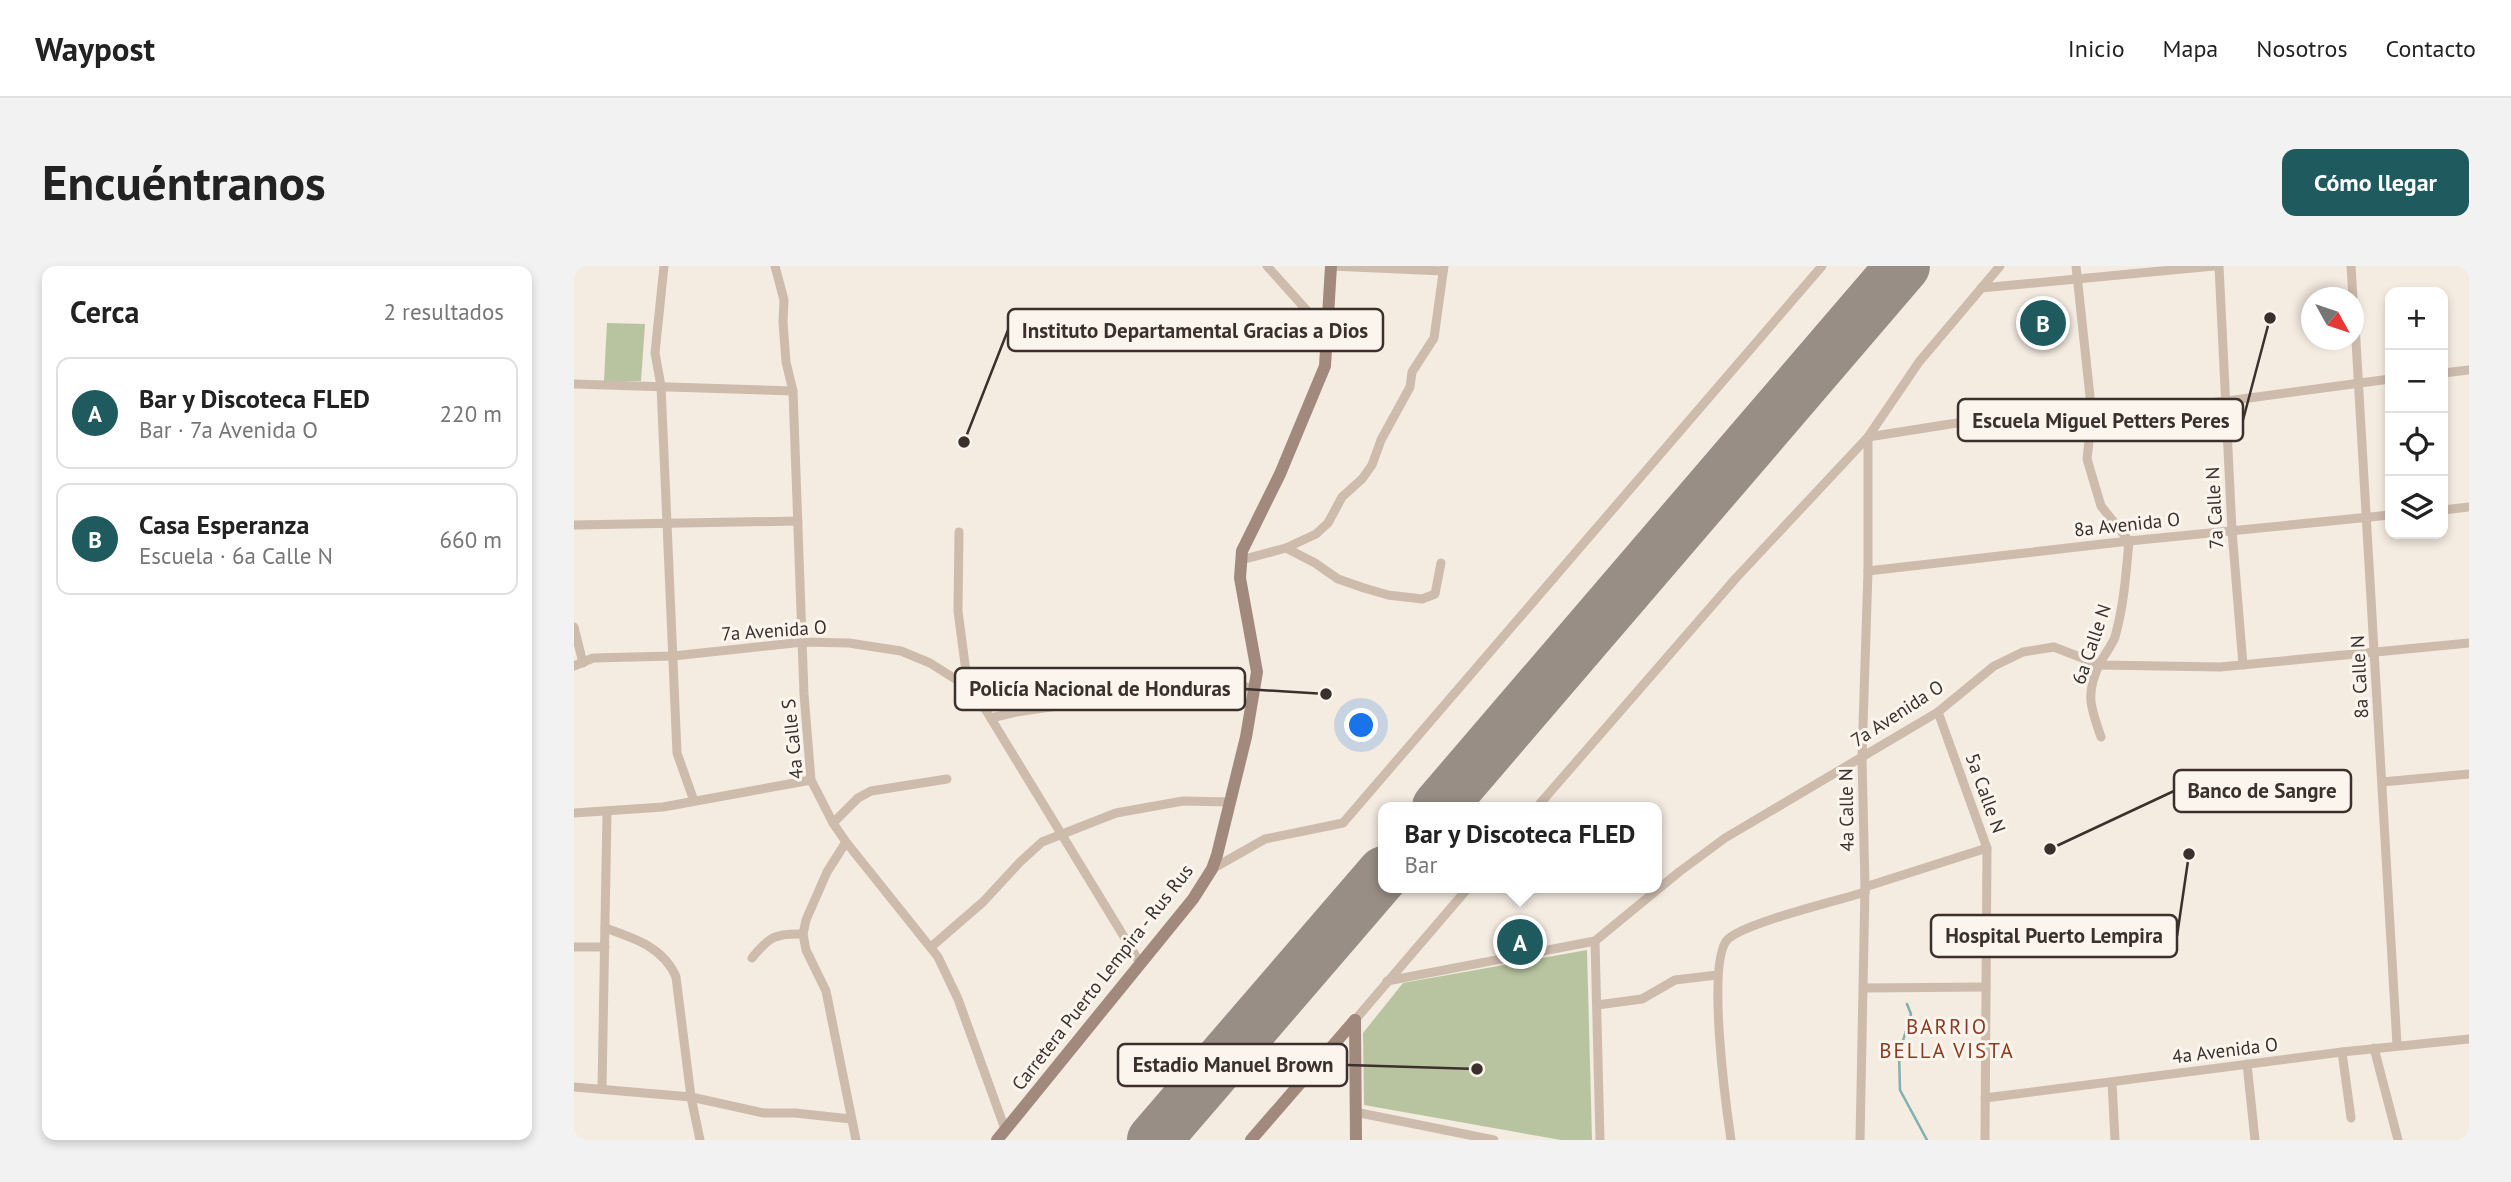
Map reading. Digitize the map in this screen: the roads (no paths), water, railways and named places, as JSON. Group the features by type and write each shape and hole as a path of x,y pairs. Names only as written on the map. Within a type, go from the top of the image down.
{"street":[{"path":"664,266 655,353 661,386 677,753 694,801"},
{"name":"4a Calle S","path":"775,266 784,300 786,362 793,391 811,780 846,842 931,947 958,999 1006,1129"},
{"path":"1267,266 1327,333"},
{"path":"1241,560 1286,548 1316,534 1328,523 1342,496 1362,479 1373,465 1381,440 1410,387 1412,372 1434,338 1444,268 1331,266"},
{"name":"Carretera Puerto Lempira - Rus Rus","path":"997,1140 1193,899 1212,869 1231,802 1257,672 1240,578 1242,551 1280,474 1325,366 1331,266"},
{"path":"1212,869 1265,839 1343,823 1822,266"},
{"path":"1541,802 1727,588 1868,437 1919,362 2000,266"},
{"path":"2076,266 2092,415 2087,459 2101,506 2129,541"},
{"path":"1981,288 2216,266"},
{"name":"7a Calle N","path":"2216,266 2243,664"},
{"path":"2351,266 2352,287"},
{"name":"8a Calle N","path":"2356,350 2397,1045"},
{"path":"2448,372 2469,370"},
{"path":"1868,437 1994,417 2092,415 2227,401 2385,380"},
{"path":"574,384 793,391"},
{"name":"4a Calle N","path":"1860,1140 1865,889 1862,757 1868,571 1868,437"},
{"path":"2448,509 2469,507"},
{"name":"8a Avenida O","path":"1868,571 2385,515"},
{"path":"574,525 798,521"},
{"path":"959,532 958,611 968,687 991,718 1063,833 1140,963"},
{"name":"6a Calle N","path":"2101,737 2090,706 2091,687 2114,640 2124,601 2129,541"},
{"path":"1286,548 1338,579 1388,595 1422,599 1435,594 1441,563"},
{"path":"574,627 579,664"},
{"name":"7a Avenida O","path":"579,664 593,658 673,656 803,642 849,643 901,651 930,663 968,687"},
{"name":"7a Avenida O","path":"1662,886 1725,838 1938,712 1994,666 2023,652 2054,647 2100,664 2220,667 2469,643"},
{"path":"991,718 1187,685 1221,683 1253,688"},
{"name":"5a Calle N","path":"1938,712 1987,848 1985,1140"},
{"path":"2382,782 2469,774"},
{"path":"833,822 858,798 871,791 947,779"},
{"path":"574,813 607,812 694,801 811,780"},
{"path":"931,947 983,902 1042,842 1116,813 1183,801 1231,802"},
{"path":"602,1089 607,812"},
{"path":"846,842 827,872 806,920 803,934 806,950 826,991 856,1140"},
{"path":"1731,1140 1724,1093 1717,975 1721,950 1728,939 1748,928 1987,848"},
{"path":"1251,1140 1464,893"},
{"name":"7a Avenida O","path":"1387,981 1595,941 1653,893"},
{"path":"605,928 642,942 671,966 676,978 691,1097 700,1140"},
{"path":"752,958 766,940 784,933 803,934"},
{"path":"1595,941 1600,1140"},
{"path":"574,947 604,947"},
{"path":"1597,1005 1642,999 1675,980 1717,975"},
{"path":"1864,989 1986,987"},
{"path":"1355,1020 1356,1140"},
{"name":"4a Avenida O","path":"1985,1098 2397,1045 2469,1039"},
{"path":"2374,1048 2398,1140"},
{"path":"2342,1052 2351,1118"},
{"path":"2247,1065 2255,1140"},
{"path":"2112,1082 2115,1140"},
{"path":"574,1087 691,1097 764,1112 851,1119"},
{"path":"1355,1112 1494,1140"}],"waterway":[{"path":"1907,1004 1911,1014 1899,1054 1900,1090 1927,1140"}],"place":[{"name":"Escuela Miguel Petters Peres","path":"2270,318"},
{"name":"Casa Esperanza","path":"2043,323"},
{"name":"Instituto Departamental Gracias a Dios","path":"964,442"},
{"name":"Policía Nacional de Honduras","path":"1326,694"},
{"name":"Banco de Sangre","path":"2050,849"},
{"name":"Hospital Puerto Lempira","path":"2189,854"},
{"name":"Bar y Discoteca FLED","path":"1520,942"},
{"name":"Estadio Manuel Brown","path":"1477,1069"}],"district":[{"name":"BARRIO BELLA VISTA","path":"1947,1038"}]}
